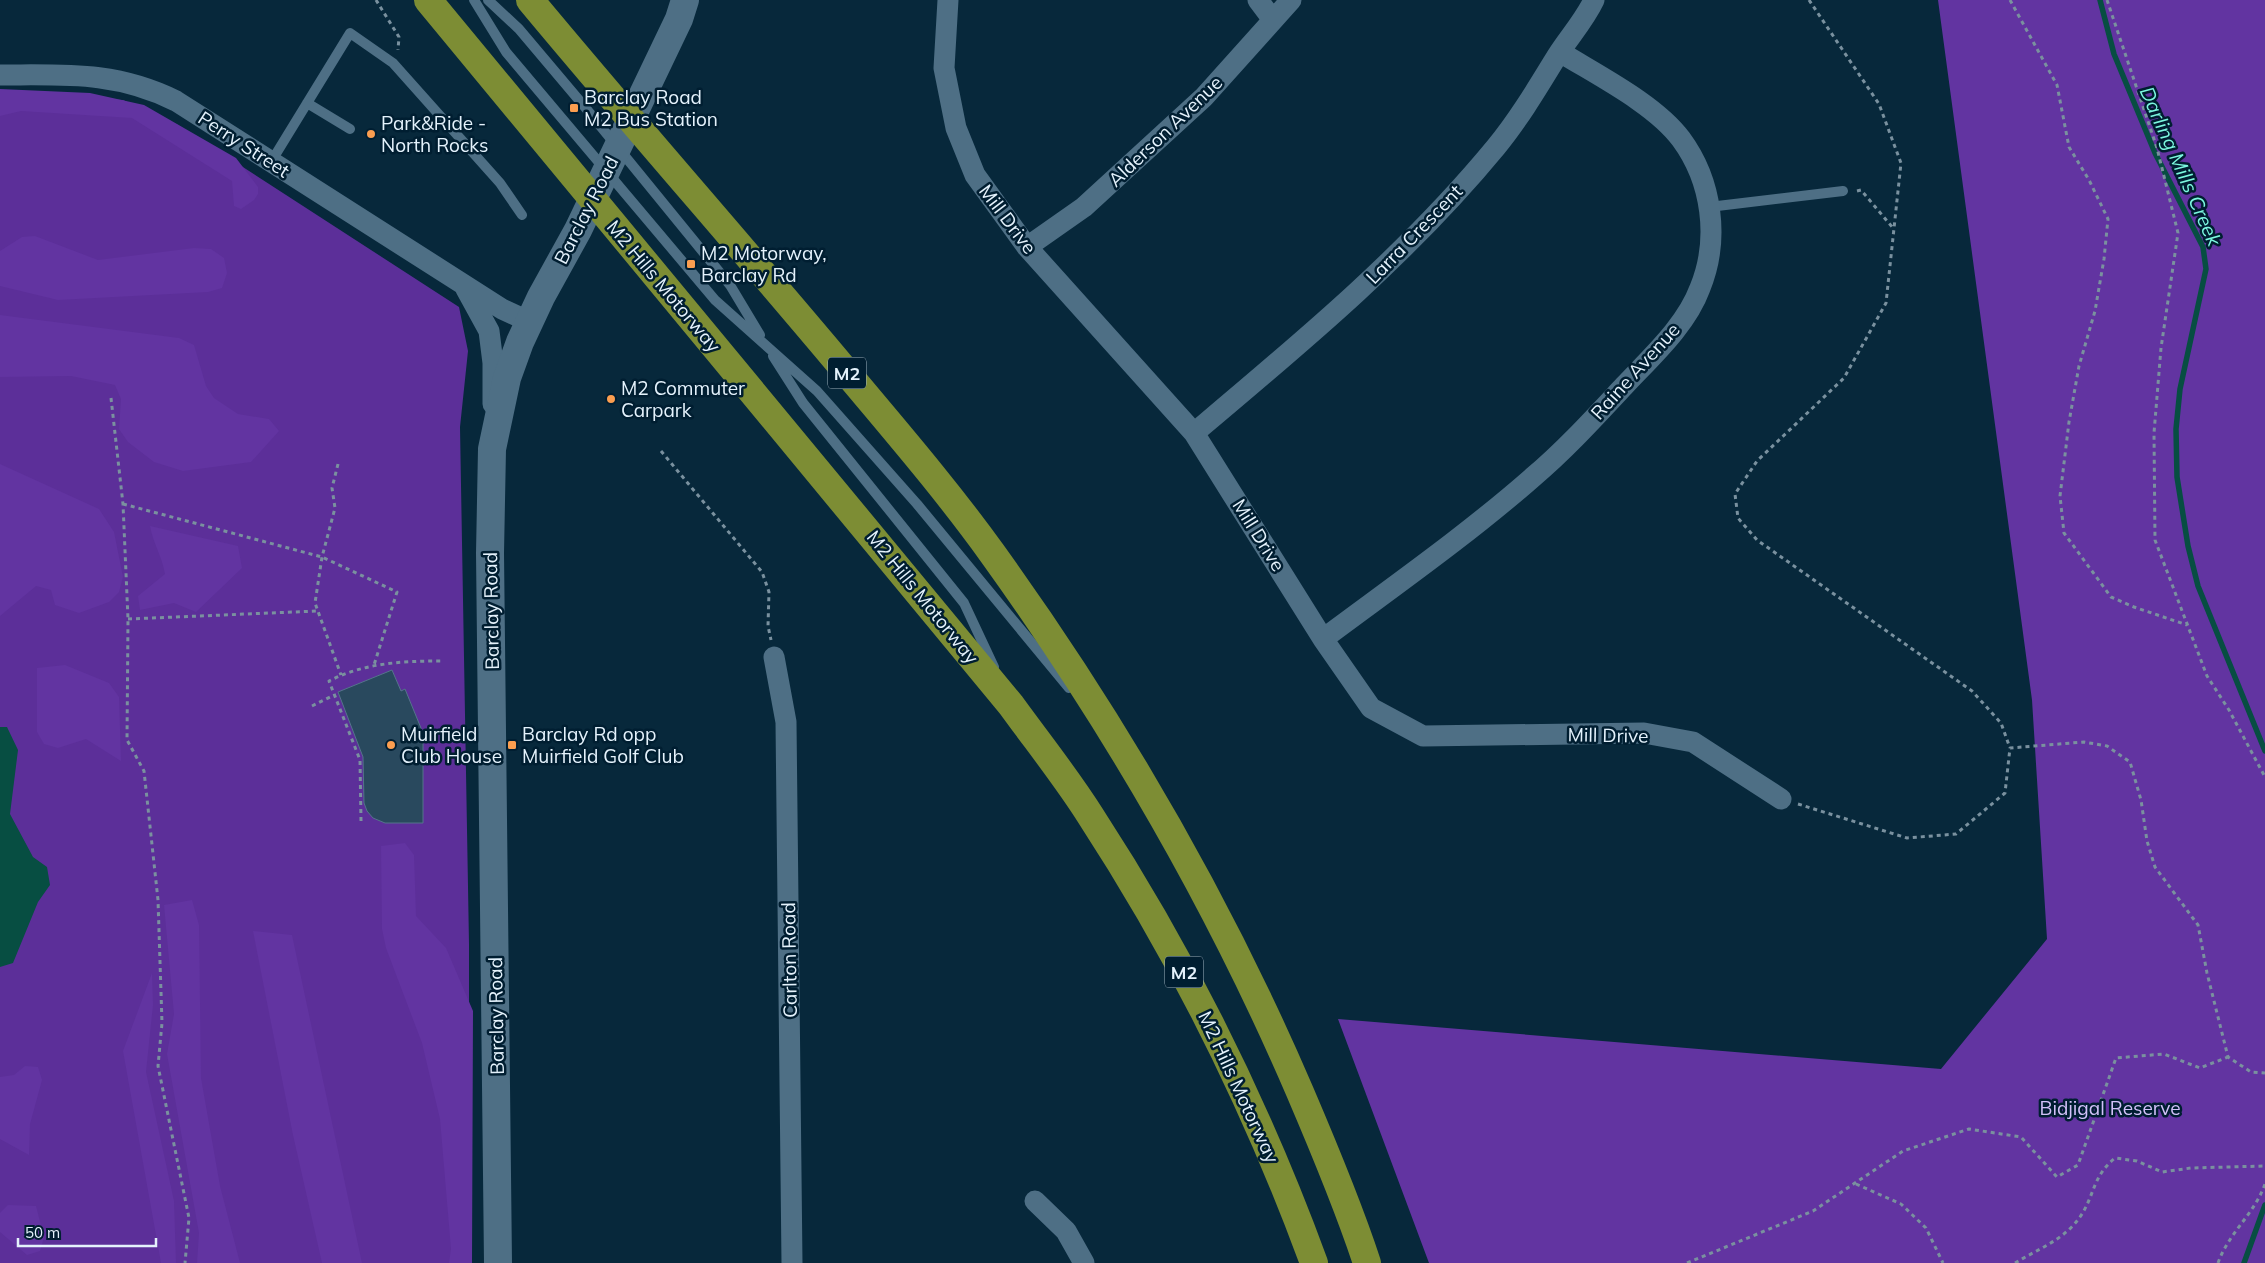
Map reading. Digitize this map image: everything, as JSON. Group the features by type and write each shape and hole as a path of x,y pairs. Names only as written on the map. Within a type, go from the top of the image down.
{"highway":[{"name":"M2 Hills Motorway","path":"428,0 840,495 1011,705 1090,813 1143,900 1193,988 1256,1118 1314,1263"},
{"name":"M2","path":"530,0 801,317 986,545 1082,684 1134,768 1220,921 1271,1024 1325,1149 1367,1263"}],"main road":[{"name":"Barclay Road","path":"498,1263 490,545 492,449 507,378 530,322 578,230 679,19 685,0"}],"street":[{"name":"Mill Drive","path":"948,0 944,68 956,128 975,175 1027,248 1194,433 1323,639 1371,708 1423,736 1644,732 1693,742 1781,798"},
{"path":"1258,0 1273,20"},
{"name":"Alderson Avenue","path":"1027,248 1084,207 1204,97 1290,0"},
{"name":"Larra Crescent","path":"1194,433 1305,340 1432,220 1512,126 1560,52 1586,19 1594,0"},
{"name":"Raine Avenue","path":"1323,639 1491,512 1566,447 1648,361 1679,324 1700,291 1710,252 1709,207 1700,173 1680,138 1649,109 1560,52"},
{"name":"Perry Street","path":"0,75 80,75 113,78 135,83 176,101 502,309 530,322"},
{"name":"Perry Street","path":"464,285 484,318 493,346 492,449"},
{"name":"Carlton Road","path":"774,657 786,722 792,1263"},
{"path":"1035,1201 1066,1231 1084,1263"}],"lane":[{"name":"M2","path":"474,0 506,52 715,300 817,391 917,504 1134,768"},
{"name":"M2","path":"488,0 519,30 548,64 730,285 803,403 964,603 1011,705"},
{"path":"271,162 350,33 393,63 500,183 522,215"},
{"path":"307,103 350,129"},
{"path":"1709,207 1844,191"}],"path":[{"path":"376,0 398,37 399,45 393,63"},
{"path":"1781,798 1907,838 1956,834 2005,793 2010,748 2001,722 1972,691 1757,540 1738,518 1735,494 1757,461 1844,378 1886,303 1901,163 1880,104 1809,0"},
{"path":"2010,0 2057,86 2069,147 2090,180 2108,218 2104,259 2095,311 2079,366 2069,422 2060,496 2064,533 2111,597 2134,607 2188,625"},
{"path":"2107,0 2157,148 2178,234 2161,348 2154,433 2155,540 2207,676 2229,710 2265,777"},
{"path":"1844,191 1861,190 1894,228"},
{"path":"111,398 123,504 128,619 127,740 144,771 158,900 162,1023 158,1066 189,1218 184,1263"},
{"path":"661,451 762,572 769,592 768,626 774,657"},
{"path":"338,464 332,488 335,508 322,557 316,603 341,675"},
{"path":"123,504 322,557 397,592 374,665"},
{"path":"128,619 318,611"},
{"path":"361,821 360,760 329,682 341,675 374,665 408,661 441,661"},
{"path":"312,706 334,695"},
{"path":"2010,748 2084,742 2108,746 2130,762 2142,800 2147,841 2155,867 2198,924 2207,973 2228,1057 2251,1072 2265,1073"},
{"path":"1687,1263 1813,1211 1903,1151 1969,1129 2021,1136 2057,1177 2078,1165 2116,1058 2164,1054 2200,1068 2228,1057"},
{"path":"2015,1263 2065,1236 2081,1216 2102,1169 2115,1158 2137,1161 2162,1172 2191,1168 2265,1166"},
{"path":"1855,1183 1901,1204 1926,1228 1935,1250 1943,1263"},
{"path":"2218,1263 2222,1251 2261,1196 2265,1184"}],"shaded area":[{"path":"56,96 123,100 178,125 459,307 468,351 460,427 469,944 469,1263 0,1263 0,97"},
{"path":"0,727 7,727 18,750 10,814 33,857 47,867 50,885 38,902 13,963 0,967"}],"green space":[{"name":"Bidjigal Reserve","path":"1938,0 2265,0 2265,1263 1429,1263 1338,1019 1941,1069 2047,939 2032,700"},
{"path":"0,89 90,93 144,105 236,158 258,187 258,194 254,200 241,209 234,206 232,181 132,118 21,111 0,116"},
{"path":"35,236 98,260 194,248 211,249 224,258 227,273 222,288 208,292 58,300 0,286 0,251 22,237"},
{"path":"0,315 179,338 194,345 206,386 214,398 238,414 269,419 279,431 251,462 183,471 154,462 128,442 119,429 121,399 115,385 71,376 0,377"},
{"path":"0,464 99,509 114,532 123,577 119,592 109,602 79,613 55,605 51,590 36,586 0,616"},
{"path":"150,526 238,546 242,568 196,612 174,603 140,610 138,596 165,574"},
{"path":"65,665 109,683 119,697 121,761 86,739 58,748 44,744 37,732 37,668"},
{"path":"405,843 414,855 416,916 446,948 473,1011 472,1263 449,1263 451,1249 440,1119 422,1043 386,948 382,929 381,846"},
{"path":"192,900 199,925 201,1078 220,1186 240,1263 197,1263 199,1233 167,1054 174,1014 164,905"},
{"path":"253,931 292,935 362,1263 322,1263 293,1135"},
{"path":"152,973 153,1005 146,1072 174,1201 176,1263 161,1263 123,1051"},
{"path":"25,1066 38,1067 42,1080 30,1124 29,1155 0,1139 0,1077 14,1075"},
{"path":"8,1205 36,1206 44,1237 40,1251 27,1255 0,1232 0,1213"}],"building":[{"name":"Muirfield Club House","path":"392,670 401,691 405,689 423,733 423,823 385,823 373,818 367,811 364,803 363,757 338,692"}],"waterway":[{"name":"Darling Mills Creek","path":"2100,0 2114,54 2155,153 2203,247 2206,269 2180,389 2176,429 2177,477 2188,546 2198,586 2265,751"},
{"name":"Darling Mills Creek","path":"2244,1263 2265,1205"}],"place":[{"name":"Barclay Road M2 Bus Station","path":"574,108"},
{"name":"Park&Ride - North Rocks","path":"371,134"},
{"name":"M2 Motorway, Barclay Rd","path":"691,264"},
{"name":"M2 Commuter Carpark","path":"611,399"},
{"name":"Muirfield Club House","path":"391,745"},
{"name":"Barclay Rd opp Muirfield Golf Club","path":"512,745"}]}
